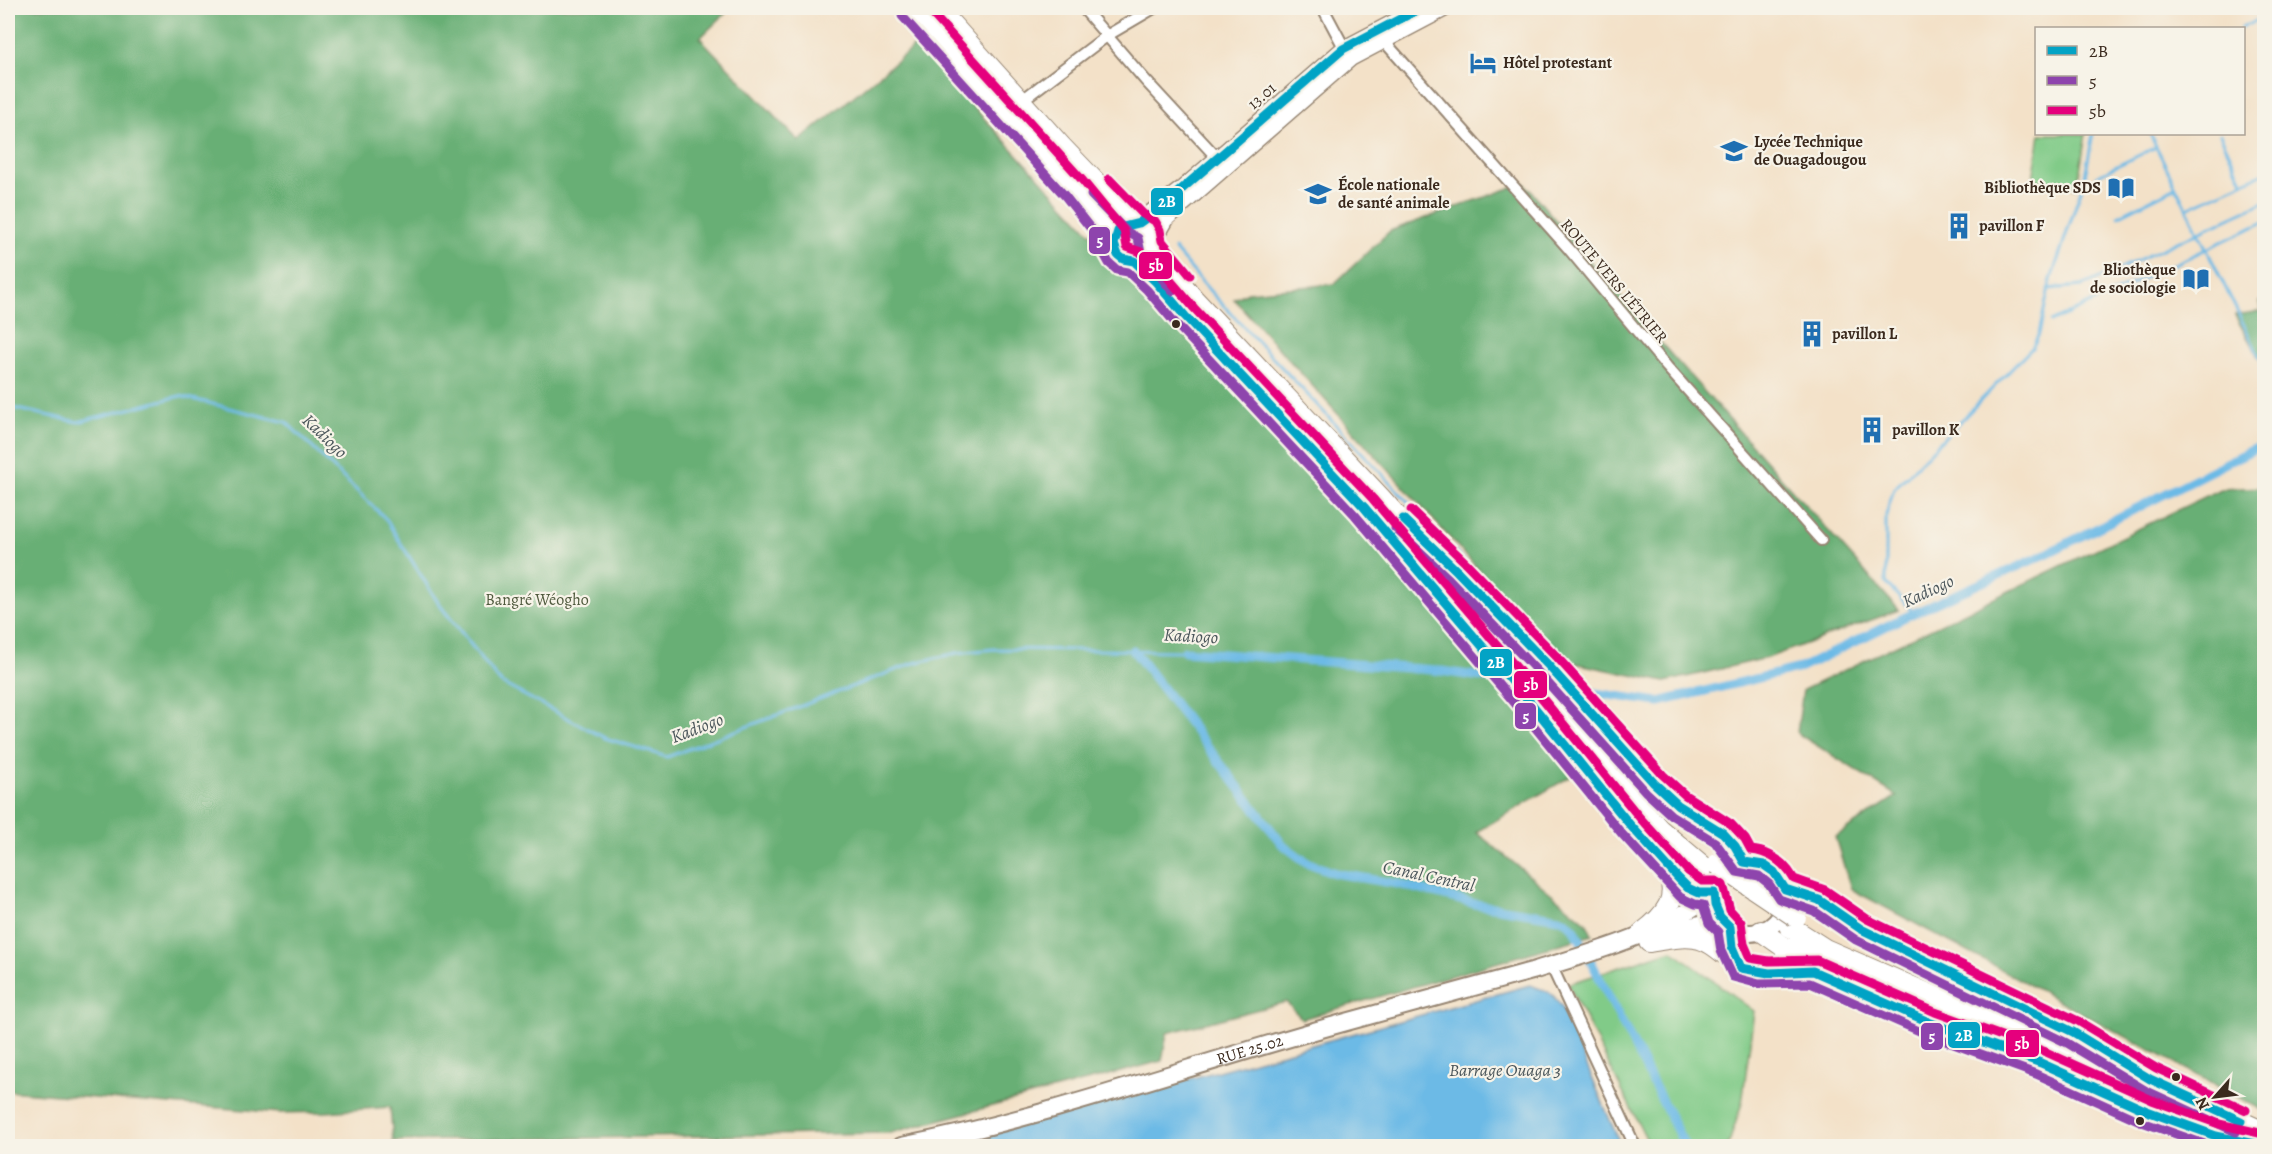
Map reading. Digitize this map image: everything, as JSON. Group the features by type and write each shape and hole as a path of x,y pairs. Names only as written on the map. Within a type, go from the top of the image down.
{"highway":[{"path":"911,8 1074,188 1114,238 1118,255 1128,261 1134,261 1145,256 1151,246"},
{"path":"937,8 1062,147 1136,224 1142,226 1149,234 1151,246 1193,298 1372,502 1668,824 1714,868 1793,921 2264,1141"},
{"path":"1114,238 1122,227 1136,224"},
{"path":"1134,261 1156,282 1185,316 1372,502 1456,571 1547,664 1654,783 1678,805 1723,833 1735,846 1744,862"},
{"path":"1372,502 1653,851 1688,888 1699,893 1714,893"},
{"path":"1646,937 1669,907 1672,891 1671,880 1653,851"},
{"path":"1785,889 1819,900 1862,929 2073,1032 2147,1086"},
{"path":"1730,927 1732,947 1741,968"},
{"path":"1761,931 1784,947 1964,1024 2147,1086"},
{"path":"1646,937 1697,938 1710,944 1741,968 1757,974 1813,971 1931,1023 2041,1063 2147,1111 2216,1136 2264,1141"}],"main road":[{"path":"1744,862 1765,864 1774,870 1785,889 1784,910 1779,919 1761,931 1750,933 1730,927 1720,917 1715,905 1714,893 1721,876 1735,864 1744,862"},
{"name":"RUE 25.02","path":"1646,937 1693,910 1714,893"},
{"name":"RUE 25.02","path":"901,1146 1012,1121 1264,1045 1646,937 1692,925 1714,922 1730,927"}],"street":[{"path":"1083,8 1145,80 1222,163"},
{"path":"1021,101 1108,35 1154,8"},
{"path":"1323,8 1347,53"},
{"name":"13.01","path":"1151,246 1167,218 1222,163 1347,53 1421,8"},
{"name":"13.01","path":"1347,53 1384,41 1446,8"},
{"name":"ROUTE VERS L'ÉTRIER","path":"1384,41 1569,249 1667,367 1821,540"},
{"name":"13.01","path":"1136,224 1222,163"},
{"path":"1551,965 1635,1146"}],"green space":[{"name":"Bangré Wéogho","path":"8,8 731,8 700,38 799,141 916,45 1419,587 1583,769 1476,832 1586,922 1592,935 1302,1019 1286,1002 1167,1033 1162,1061 890,1133 393,1141 390,1107 281,1113 8,1091"},
{"path":"2040,135 2086,135 2077,188 2033,179"},
{"path":"1524,183 1635,314 1899,610 1767,658 1665,682 1560,660 1234,299 1248,292 1334,284 1390,231"},
{"path":"2264,300 2264,357 2260,360 2235,315 2262,311 2260,302"},
{"path":"2264,487 2264,1111 1851,889 1835,837 1897,796 1797,733 1803,690 2221,489"},
{"path":"1672,950 1754,1011 1742,1103 1728,1146 1650,1146 1568,984"}],"water":[{"name":"Barrage Ouaga 3","path":"1530,985 1551,993 1562,1007 1621,1146 946,1146"}],"waterway":[{"path":"2243,27 2264,17"},
{"path":"1914,613 1886,583 1886,515 1894,489 2032,348 2039,334 2050,283 2084,181 2093,135"},
{"path":"2150,135 2264,366"},
{"path":"2220,135 2243,183"},
{"path":"2096,176 2156,147"},
{"path":"2187,208 2264,173"},
{"path":"2118,216 2176,187"},
{"path":"2048,289 2082,286 2264,202"},
{"path":"2051,322 2264,222"},
{"path":"1174,249 1209,290 1541,643"},
{"name":"Kadiogo","path":"8,407 78,422 180,396 286,422 385,518 439,604 501,683 605,738 667,757 914,663 957,653 994,649 1185,651"},
{"name":"Kadiogo","path":"1587,692 1659,702 1801,668 1905,617 2046,554 2264,444"},
{"name":"Canal Central","path":"1133,650 1282,844 1306,862 1335,873 1398,884 1475,904 1559,918 1567,922 1575,930 1685,1146"},
{"name":"Kadiogo","path":"1185,651 1434,670 1496,679"},
{"path":"2085,1029 2127,1046 2199,1090"}],"transit line":[{"name":"5b","path":"927,8 1083,181 1124,231 1127,247 1141,252 1164,273 1373,499 1543,699 1640,818 1688,871 1702,881 1716,881 1723,885 1730,910 1741,922 1744,944 1750,958 1769,961 1817,960 1935,1012 2046,1052 2152,1100 2219,1124 2264,1134"},
{"name":"2B","path":"1421,8 1343,49 1160,208 1139,223 1123,227 1118,231 1114,244 1118,255 1123,259 1134,261 1156,282 1364,507 1534,707 1631,826 1679,879 1688,888 1699,893 1714,893 1715,905 1720,917 1730,927 1732,947 1741,968 1769,973 1813,971 1931,1023 2041,1063 2147,1111 2216,1136 2264,1146"},
{"name":"5","path":"902,16 1065,196 1102,243 1109,263 1117,270 1128,272 1147,290 1355,515 1525,715 1622,834 1680,897 1703,905 1709,923 1718,932 1721,951 1733,977 1759,984 1810,983 1926,1034 2036,1074 2142,1122 2210,1146"},
{"name":"5b","path":"1109,179 1143,214 1155,221 1162,241 1190,275"},
{"name":"5","path":"1091,195 1127,232 1138,238 1141,253 1172,291"},
{"name":"5b","path":"1411,510 1556,656 1663,775 1685,795 1731,824 1745,839 1751,850 1771,856 1781,863 1794,879 1825,890 1867,919 2078,1021 2156,1068 2246,1110"},
{"name":"2B","path":"1403,519 1547,664 1654,783 1678,805 1723,833 1735,846 1744,862 1764,865 1774,872 1785,889 1819,900 1861,929 2073,1032 2150,1079 2241,1121"},
{"name":"5","path":"1395,528 1449,579 1538,672 1646,792 1671,815 1715,842 1737,872 1759,876 1769,884 1779,899 1814,911 1856,940 2067,1043 2145,1090 2236,1132"}],"place":[{"name":"Hôtel protestant","path":"1483,63"},
{"name":"Lycée Technique de Ouagadougou","path":"1734,151"},
{"name":"Bibliothèque SDS","path":"2121,188"},
{"name":"École nationale de santé animale","path":"1318,194"},
{"name":"pavillon F","path":"1959,226"},
{"name":"Bliothèque de sociologie","path":"2196,279"},
{"name":"pavillon L","path":"1812,334"},
{"name":"pavillon K","path":"1872,430"}]}
